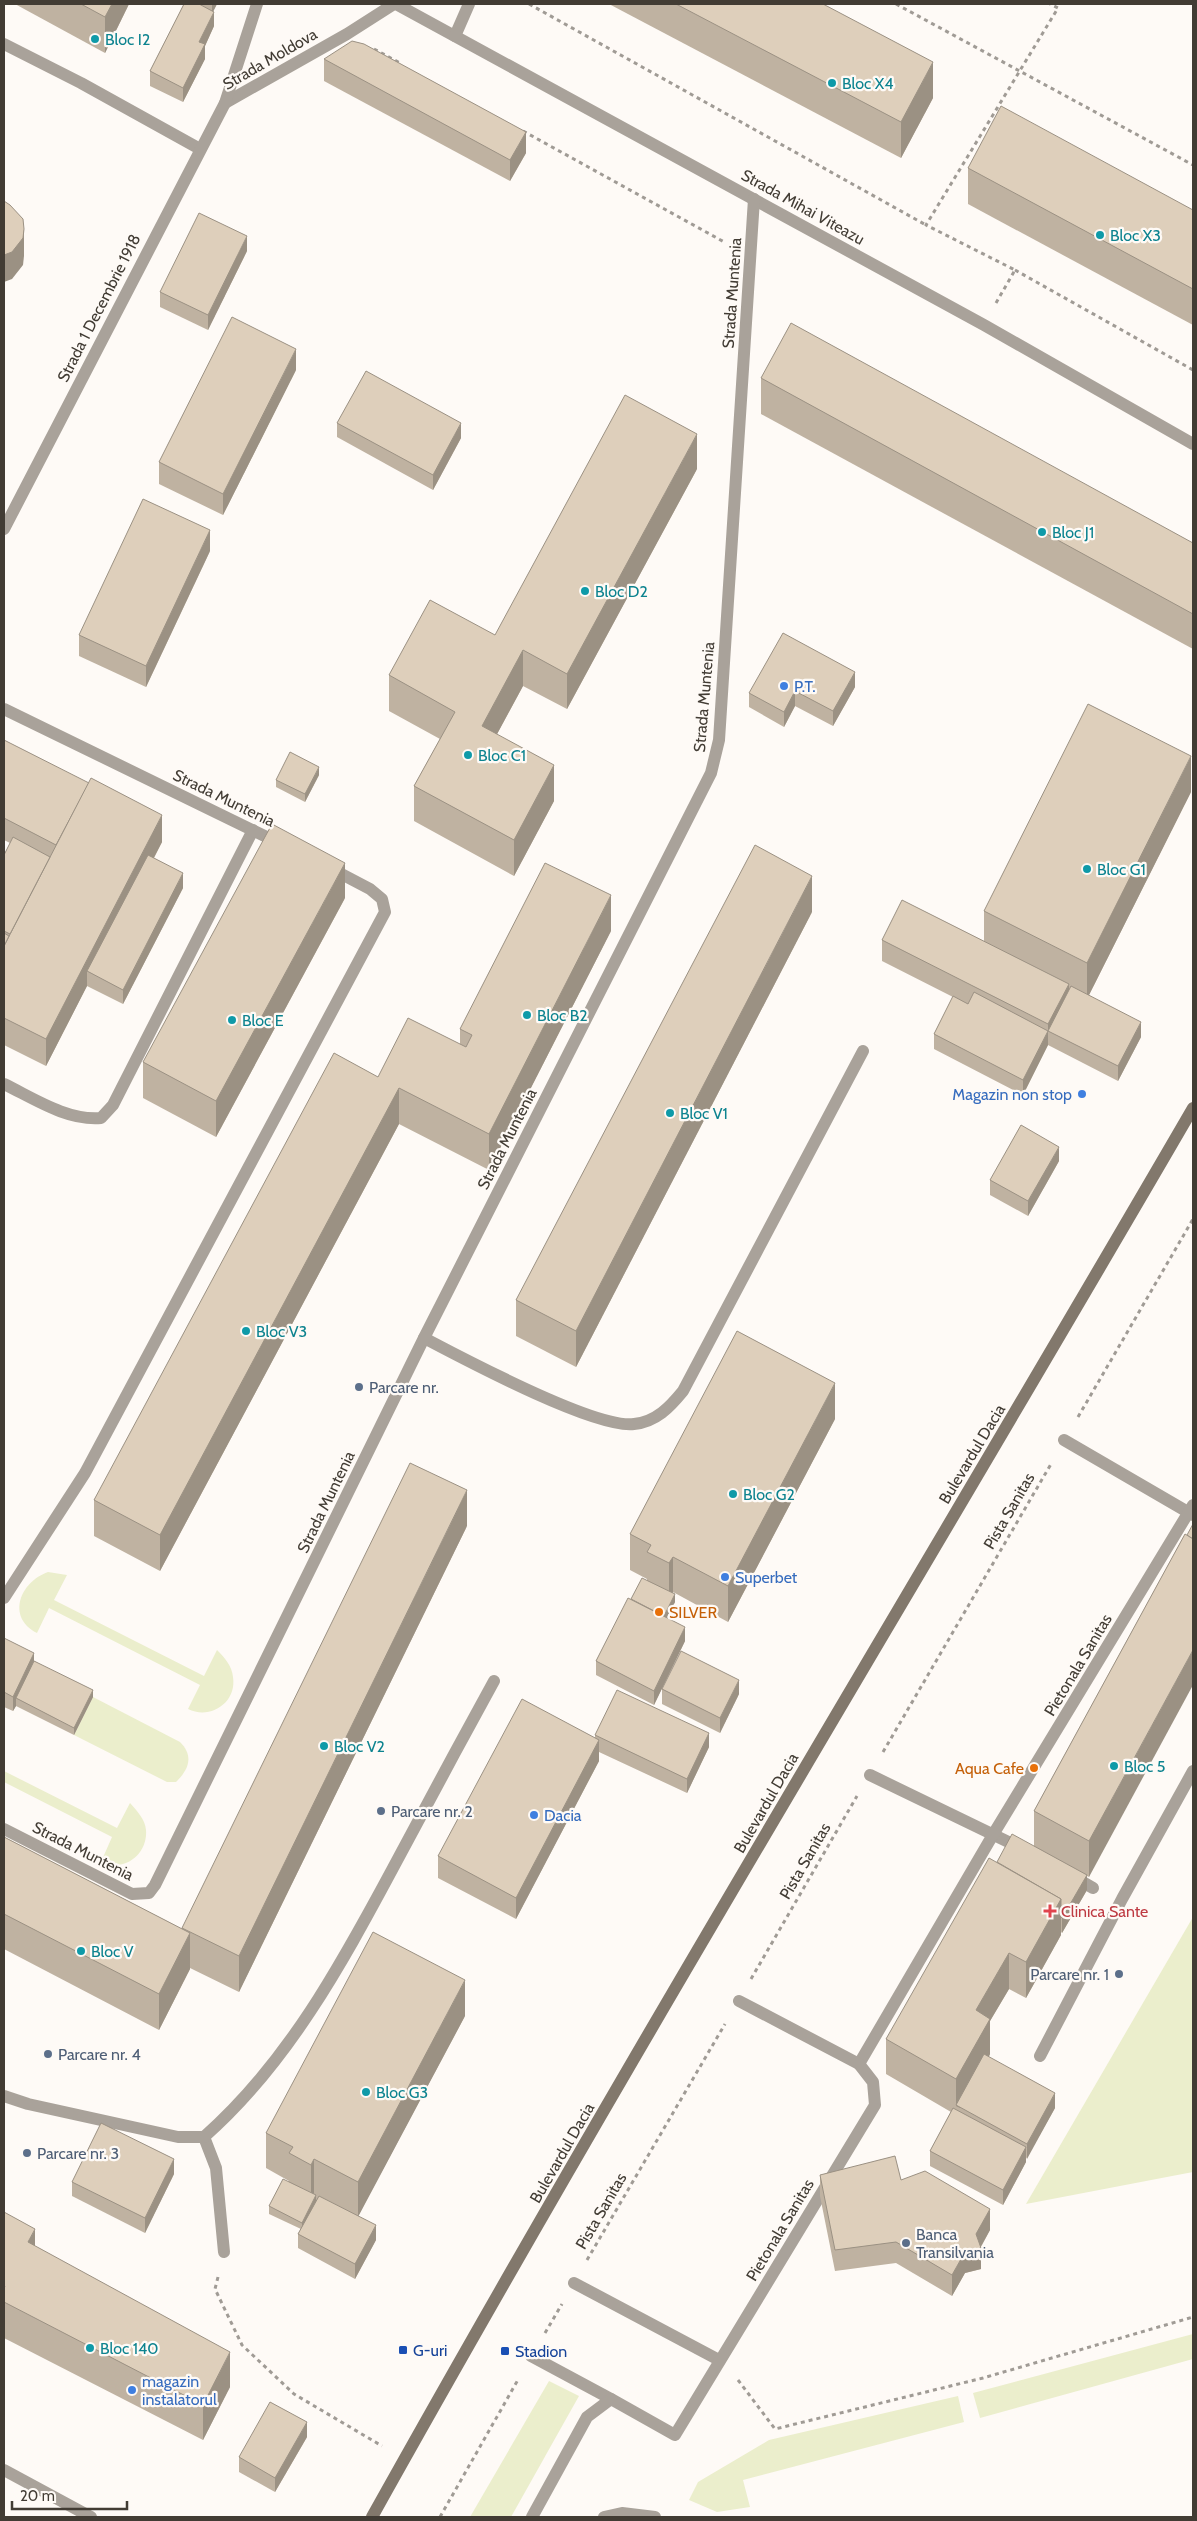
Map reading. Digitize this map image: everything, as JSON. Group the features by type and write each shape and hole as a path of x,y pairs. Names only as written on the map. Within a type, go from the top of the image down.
{"main road":[{"name":"Bulevardul Dacia","path":"372,2517 841,1706 1006,1429 1193,1108"}],"street":[{"name":"Strada Moldova","path":"225,103 257,4"},
{"name":"Strada Moldova","path":"225,103 347,34 395,4"},
{"name":"Strada Mihai Viteazu","path":"395,4 984,325 1193,444"},
{"path":"455,36 469,4"},
{"path":"4,44 81,83 200,149"},
{"name":"Strada 1 Decembrie 1918","path":"4,529 225,103"},
{"name":"Strada Muntenia","path":"4,1829 132,1894 149,1893 186,1824 424,1338 711,773 716,757 754,199"},
{"name":"Strada Muntenia","path":"4,709 295,851"},
{"path":"4,1084 75,1116 90,1119 101,1118 113,1105 253,830"},
{"path":"4,1598 85,1473 385,912 382,899 370,889 320,863"},
{"path":"424,1338 544,1396 604,1420 634,1424 657,1417 683,1391 862,1051"},
{"name":"Pietonala Sanitas","path":"859,2064 994,1833 1192,1511 1064,1440"},
{"path":"4,2096 28,2104 178,2137 204,2137 235,2110 270,2069 308,2015 355,1938 494,1681"},
{"path":"1040,2056 1122,1899 1193,1771"},
{"path":"870,1775 994,1833 1035,1856"},
{"path":"1060,1870 1093,1888"},
{"name":"Pietonala Sanitas","path":"531,2356 675,2435 875,2105 873,2082 859,2064 738,2001"},
{"path":"204,2137 216,2168 224,2252"},
{"path":"574,2282 719,2360"},
{"path":"532,2517 588,2417 611,2400"},
{"path":"4,2470 91,2517"},
{"path":"604,2517 622,2513 655,2517"}],"path":[{"path":"529,4 926,225 1015,270 1193,370"},
{"path":"896,4 1021,70 1193,165"},
{"path":"926,225 1058,8 1050,4"},
{"path":"347,34 407,67"},
{"path":"518,129 750,257"},
{"path":"984,325 1015,270"},
{"name":"Pista Sanitas","path":"440,2517 531,2356 1193,1219"},
{"path":"224,2252 215,2289 242,2345 294,2394 404,2459"},
{"path":"719,2360 740,2383 775,2429 983,2378 1193,2318"}],"green space":[{"path":"48,1572 67,1575 54,1600 204,1676 217,1650 228,1662 231,1669 233,1686 231,1695 220,1707 213,1711 196,1712 188,1709 200,1685 49,1608 37,1633 27,1626 22,1618 19,1609 20,1600 30,1584"},
{"path":"93,1697 180,1742 187,1752 188,1762 184,1772 176,1782 167,1782 74,1735"},
{"path":"4,1771 117,1828 130,1803 144,1822 146,1839 143,1847 132,1860 125,1863 109,1865 101,1862 112,1837 4,1782"},
{"path":"1193,1917 1193,2172 1026,2204"},
{"path":"1193,2334 1193,2359 980,2418 973,2393"},
{"path":"549,2381 579,2396 511,2517 470,2517"},
{"path":"958,2396 964,2422 743,2480 750,2507 717,2512 689,2500 698,2482 769,2440"}],"building":[{"path":"81,4 112,4 105,17"},
{"path":"184,4 199,4 214,12 199,42 205,44 183,88 150,71"},
{"path":"676,4 823,4 933,62 901,122"},
{"path":"352,41 364,44 526,132 510,160 324,59"},
{"path":"1001,106 1193,210 1193,289 968,168"},
{"path":"4,201 23,219 24,229 23,238 12,252 4,255"},
{"path":"199,213 247,236 208,315 160,292"},
{"path":"232,317 296,349 223,494 159,462"},
{"path":"791,323 1193,543 1193,614 761,378"},
{"path":"366,371 461,423 433,475 337,423"},
{"path":"625,395 697,434 567,674 523,650 482,726 554,765 514,840 414,786 455,712 389,675 430,600 495,635"},
{"path":"143,499 210,530 146,666 79,635"},
{"path":"783,633 855,672 833,711 795,691 784,712 749,693"},
{"name":"Bloc G1","path":"1088,704 1191,756 1087,963 984,911"},
{"path":"4,740 89,783 56,845 4,818"},
{"path":"290,752 319,767 305,794 276,780"},
{"path":"91,778 162,815 46,1039 4,1018 4,946"},
{"name":"Bloc E","path":"272,824 345,863 216,1101 143,1062"},
{"path":"13,837 50,857 10,934 4,931 4,855"},
{"name":"Bloc V1","path":"755,845 812,876 576,1331 516,1300"},
{"path":"148,855 183,873 123,990 87,971"},
{"path":"545,863 611,895 489,1134 399,1088 160,1535 94,1500 334,1053 378,1077 408,1018 466,1047 472,1035 460,1029"},
{"path":"902,900 1069,984 1048,1024 882,940"},
{"path":"4,933 9,936 4,946"},
{"path":"1071,986 1141,1022 1118,1066 1048,1031"},
{"path":"974,992 1048,1031 1023,1080 934,1034 953,996 968,1004"},
{"path":"1021,1125 1059,1147 1028,1201 990,1180"},
{"name":"Bloc G2","path":"737,1331 835,1383 728,1586 673,1557 669,1563 647,1552 651,1545 630,1534"},
{"name":"Bloc V2","path":"410,1463 467,1490 239,1956 182,1928"},
{"path":"1193,1524 1193,1539 1187,1535"},
{"name":"Bloc 5","path":"1185,1534 1193,1539 1193,1650 1089,1841 1034,1811"},
{"path":"642,1578 675,1594 664,1616 631,1599"},
{"path":"628,1598 685,1627 654,1691 596,1661"},
{"path":"4,1638 34,1653 13,1697 4,1692"},
{"path":"681,1651 739,1680 720,1718 662,1689"},
{"path":"34,1661 93,1690 74,1728 16,1698"},
{"path":"617,1690 709,1733 687,1779 595,1735"},
{"path":"522,1699 599,1740 516,1898 438,1856"},
{"path":"1012,1834 1087,1875 1062,1918 1061,1899 997,1862"},
{"path":"4,1837 190,1933 159,1994 4,1914"},
{"path":"989,1858 1061,1899 1026,1962 1009,1953 976,2010 990,2019 956,2079 886,2039"},
{"name":"Bloc G3","path":"373,1932 465,1980 358,2182 314,2159 311,2165 289,2153 293,2147 266,2133"},
{"path":"984,2054 1055,2093 1027,2144 956,2105"},
{"path":"953,2108 1026,2147 1003,2190 930,2151"},
{"path":"101,2123 174,2159 145,2218 72,2182"},
{"name":"Banca Transilvania","path":"895,2156 901,2180 925,2171 990,2209 976,2234 981,2248 965,2252 952,2275 896,2242 835,2250 820,2175"},
{"path":"283,2179 316,2195 302,2223 269,2206"},
{"path":"319,2196 376,2225 355,2264 298,2234"},
{"path":"4,2212 35,2229 28,2242 230,2352 203,2405 4,2302"},
{"path":"270,2402 307,2422 275,2478 239,2457"}],"place":[{"name":"Bloc I2","path":"95,39"},
{"name":"Bloc X4","path":"832,83"},
{"name":"Bloc X3","path":"1100,235"},
{"name":"Bloc J1","path":"1042,532"},
{"name":"Bloc D2","path":"585,591"},
{"name":"P.T.","path":"784,686"},
{"name":"Bloc C1","path":"468,755"},
{"name":"Bloc G1","path":"1087,869"},
{"name":"Bloc B2","path":"527,1015"},
{"name":"Bloc E","path":"232,1020"},
{"name":"Magazin non stop","path":"1082,1094"},
{"name":"Bloc V1","path":"670,1113"},
{"name":"Bloc V3","path":"246,1331"},
{"name":"Parcare nr.","path":"359,1387"},
{"name":"Bloc G2","path":"733,1494"},
{"name":"Superbet","path":"725,1577"},
{"name":"SILVER","path":"659,1612"},
{"name":"Bloc V2","path":"324,1746"},
{"name":"Bloc 5","path":"1114,1766"},
{"name":"Aqua Cafe","path":"1034,1768"},
{"name":"Parcare nr. 2","path":"381,1811"},
{"name":"Dacia","path":"534,1815"},
{"name":"Clinica Sante","path":"1050,1911"},
{"name":"Bloc V","path":"81,1951"},
{"name":"Parcare nr. 1","path":"1119,1974"},
{"name":"Parcare nr. 4","path":"48,2054"},
{"name":"Bloc G3","path":"366,2092"},
{"name":"Parcare nr. 3","path":"27,2153"},
{"name":"Banca Transilvania","path":"906,2243"},
{"name":"Bloc 140","path":"90,2348"},
{"name":"G-uri","path":"403,2350"},
{"name":"Stadion","path":"505,2351"},
{"name":"magazin instalatorul","path":"132,2390"}]}
